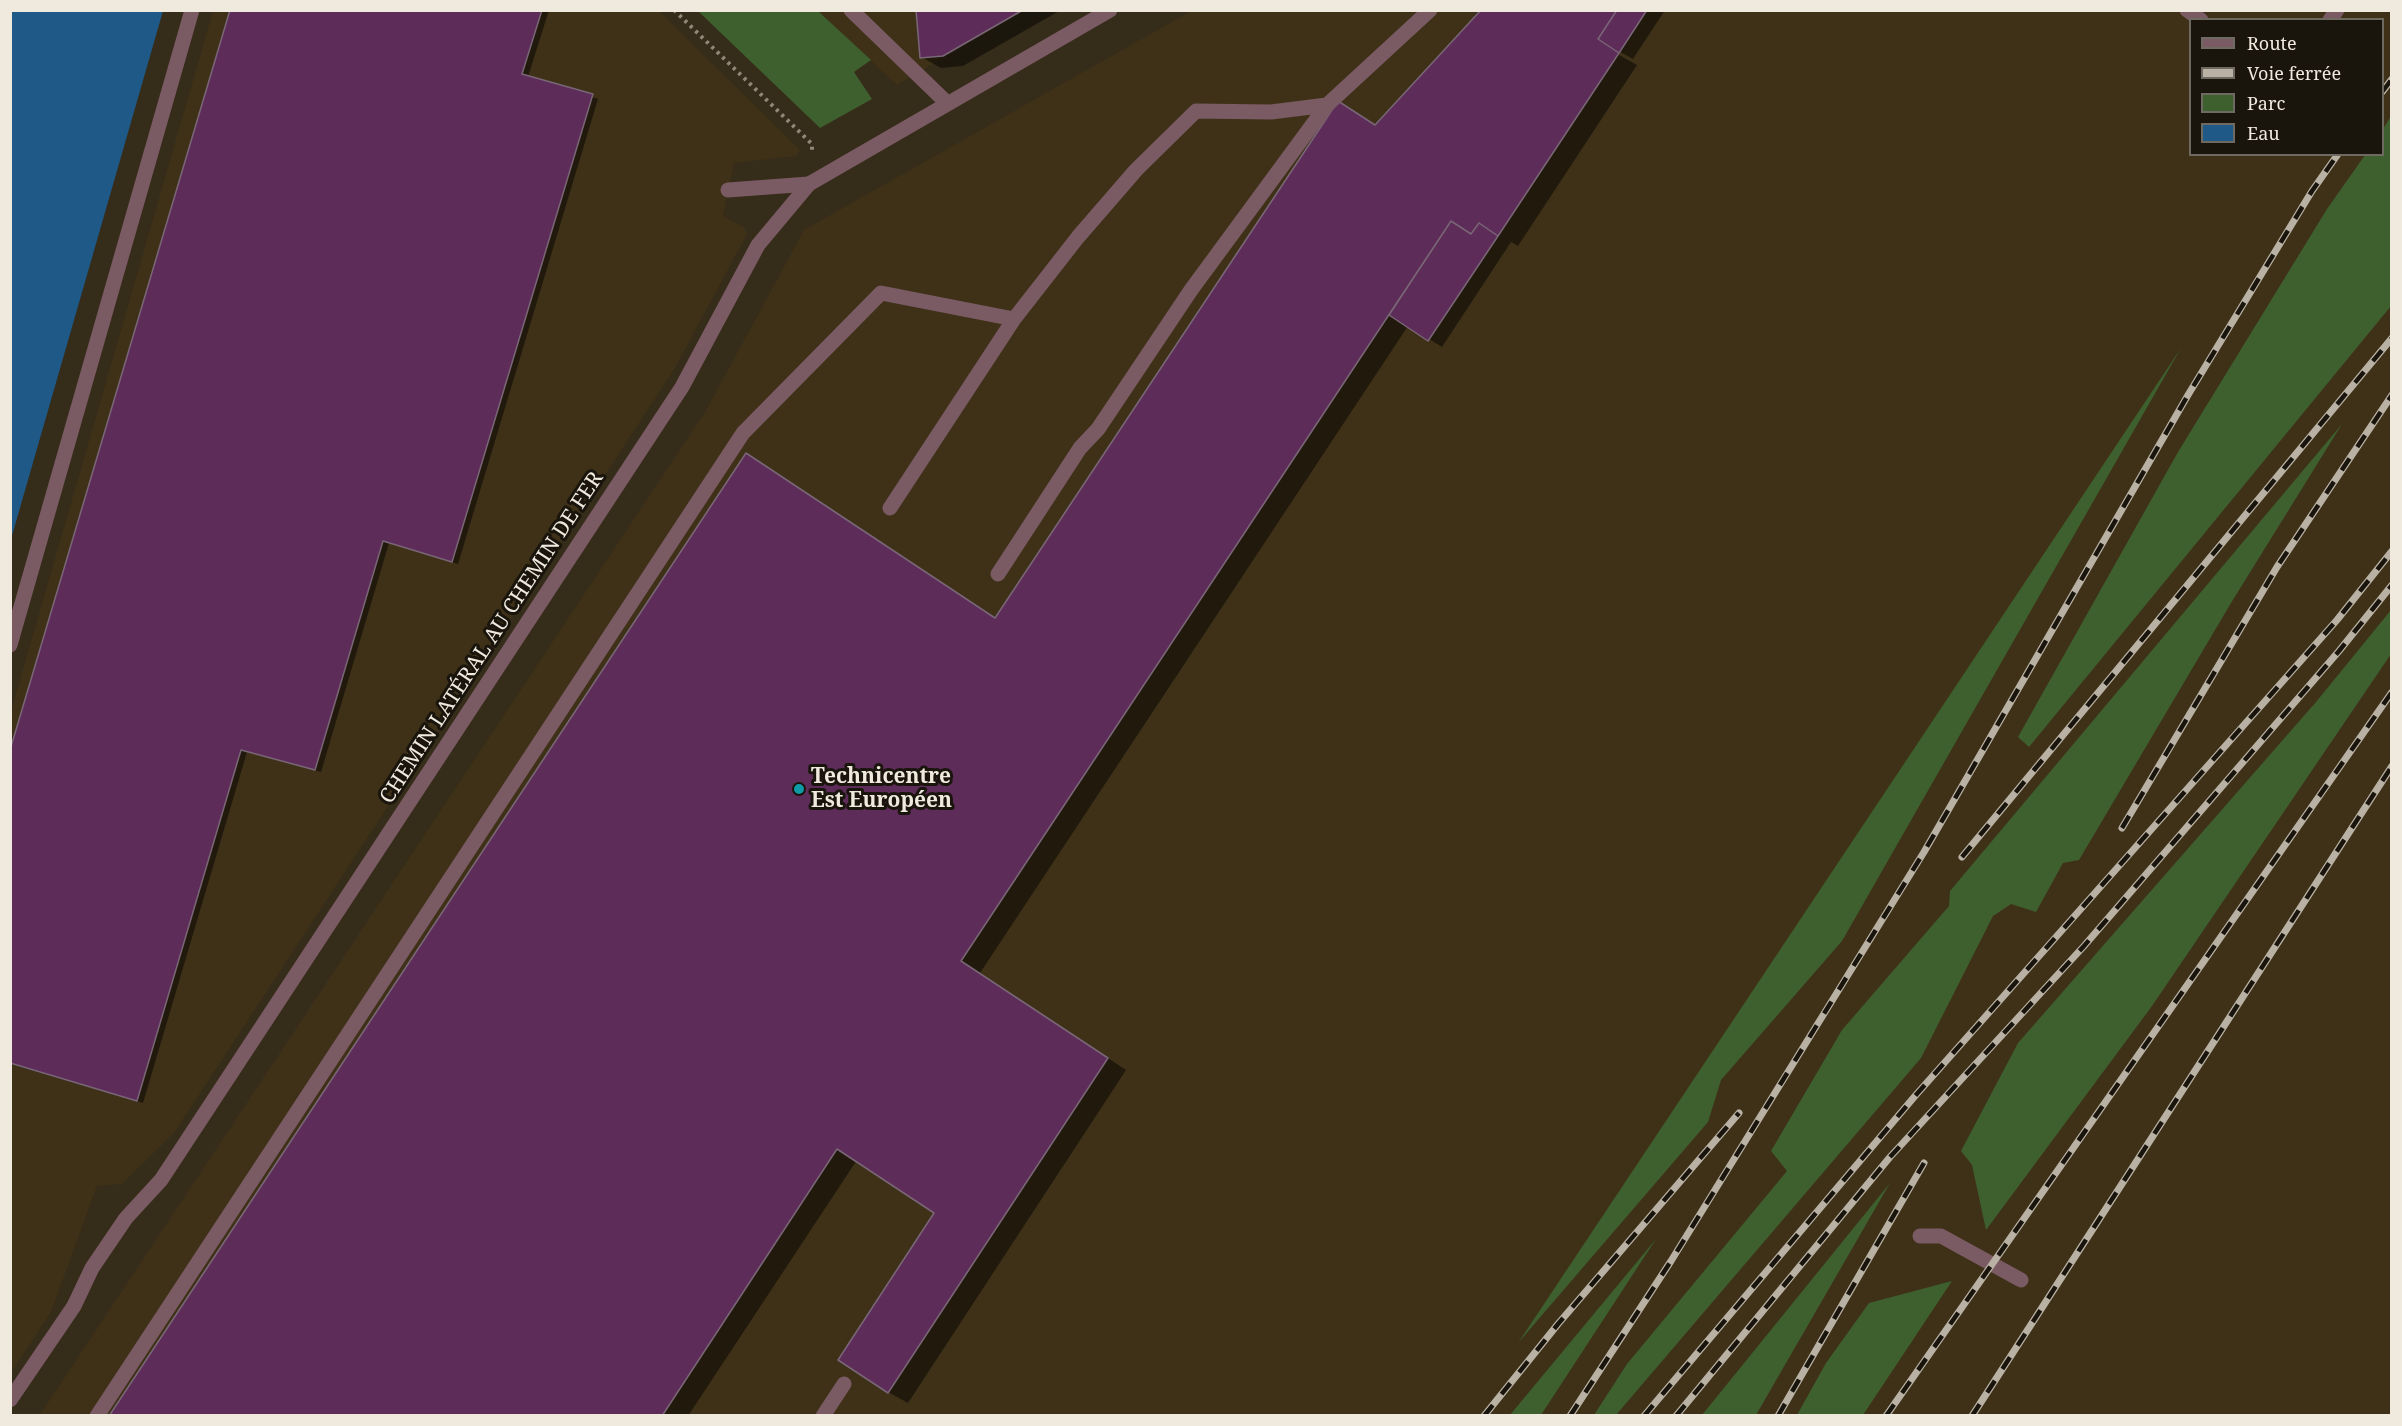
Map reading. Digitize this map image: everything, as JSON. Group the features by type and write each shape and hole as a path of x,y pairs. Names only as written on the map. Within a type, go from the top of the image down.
{"street":[{"path":"10,645 192,10"},
{"path":"851,10 947,104"},
{"name":"CHEMIN LATÉRAL AU CHEMIN DE FER","path":"10,1400 74,1306 92,1268 126,1218 161,1180 682,387 758,244 809,184 1110,10"},
{"path":"998,574 1080,448 1098,429 1191,290 1327,105 1430,10"},
{"path":"890,508 1014,319 1078,237 1136,170 1196,111 1271,112 1327,105"},
{"path":"728,190 809,184"},
{"path":"97,1416 743,433 881,293 986,311 1014,319"},
{"path":"1920,1236 1941,1236 2022,1280"},
{"path":"823,1416 844,1384"}],"path":[{"path":"674,10 812,144 809,184"}],"shaded area":[{"path":"213,11 659,11 800,150 796,156 734,163 723,216 744,227 747,234 675,368 174,1133 122,1184 97,1186 51,1312 11,1373 11,711"},
{"path":"818,11 1023,11 897,85"},
{"path":"1191,11 2391,11 2391,1415 39,1416 705,412 804,230"}],"green space":[{"path":"698,11 818,11 871,60 854,72 872,99 820,128"},
{"path":"2391,116 2391,306 2029,747 2018,737 2178,452 2327,209 2364,156 2384,156 2384,127"},
{"path":"2181,348 1842,941 1721,1080 1708,1122 1518,1343"},
{"path":"2342,424 2231,603 2079,860 2063,863 2036,912 2011,904 1993,916 1921,1058 1616,1415 1594,1415 1627,1364 1787,1171 1771,1151 1842,1030 1949,906 1950,891"},
{"path":"2391,610 2391,654 2152,1006 1986,1230 1972,1165 1961,1151 2018,1043 2316,702"},
{"path":"1890,1183 1756,1415 1702,1415"},
{"path":"1656,1239 1541,1415 1510,1415"},
{"path":"1952,1281 1863,1415 1797,1415 1826,1363 1869,1303"}],"water":[{"path":"10,11 163,11 11,539"}],"building":[{"path":"230,10 542,10 522,74 593,94 452,562 383,541 315,770 241,750 137,1101 10,1063 10,750"},
{"path":"916,10 1023,10 943,56 920,58"},
{"name":"Technicentre Est Européen","path":"1481,10 1617,10 1598,39 1619,53 1498,236 1479,223 1471,234 1451,221 961,961 1108,1058 888,1393 838,1360 934,1213 837,1149 662,1416 109,1416 746,453 995,618 1338,101 1375,125"},
{"path":"1617,10 1647,10 1619,53 1598,39"},
{"path":"1451,221 1471,234 1479,223 1498,236 1428,341 1389,315"}],"railway":[{"path":"2384,89 2392,79"},
{"path":"1570,1416 1671,1261 1924,852 2188,395 2312,191 2337,156"},
{"path":"1962,857 2392,338"},
{"path":"2122,828 2277,567 2392,395"},
{"path":"1644,1416 1915,1096 2337,620 2392,551"},
{"path":"1676,1416 1890,1157 2084,946 2339,651 2392,585"},
{"path":"1886,1416 2392,692"},
{"path":"1972,1416 2392,766"},
{"path":"1484,1416 1558,1324 1739,1113"},
{"path":"1778,1416 1924,1163"}],"place":[{"name":"Technicentre Est Européen","path":"799,789"}]}
